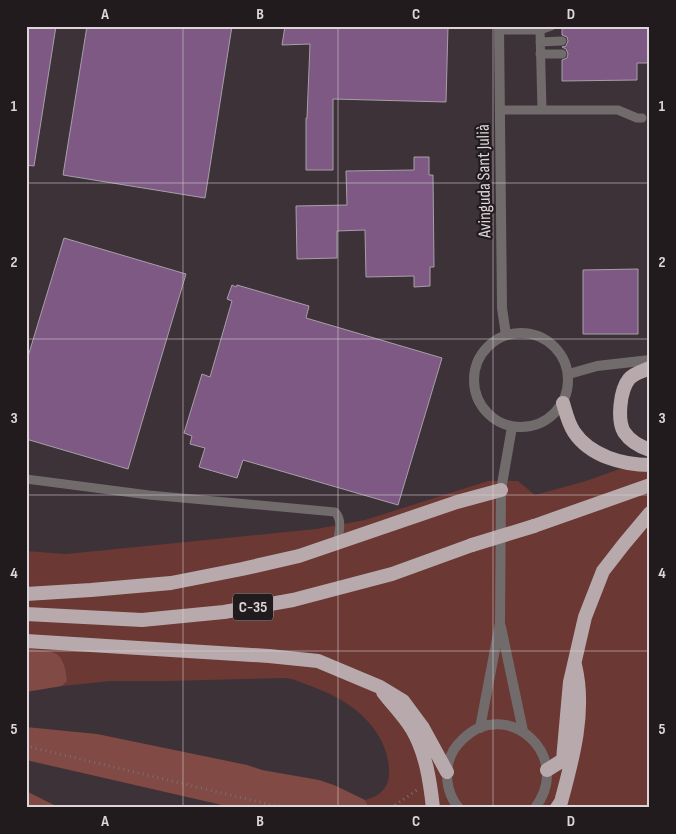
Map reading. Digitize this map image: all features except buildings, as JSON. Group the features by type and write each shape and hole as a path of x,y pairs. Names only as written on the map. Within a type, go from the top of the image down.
{"highway":[{"path":"650,368 638,372 629,380 620,401 620,411 623,431 642,448 650,450"},
{"path":"563,403 573,431 581,441 605,457 622,463 650,466"},
{"name":"C-35","path":"26,614 142,620 224,612 293,600 392,574 650,485"},
{"path":"26,594 171,582 299,556 457,502 501,490"},
{"path":"548,770 563,760 570,682 585,617 604,571 650,513"},
{"path":"26,641 318,660 380,687 404,701 423,728 447,772"},
{"path":"557,808 561,802 573,758 578,726 579,681 575,664"},
{"path":"380,687 412,729 423,754 430,780 434,808"}],"street":[{"name":"Avinguda Sant Julià","path":"500,28 502,308 506,336"},
{"path":"518,333 530,333 551,343 566,362 569,374 567,394 563,403 556,413 536,426 524,428 499,423 480,404 475,390 474,377 477,363 484,351 494,342 518,333"},
{"path":"569,374 597,366 650,360"},
{"path":"480,728 500,623 501,490 512,427"},
{"path":"500,623 523,732"},
{"path":"457,807 448,789 447,772 449,758 456,745 467,734 494,724 509,726 523,732 535,742 543,755 548,770 547,785 542,799 535,808"}],"lane":[{"path":"500,28 541,28 551,26"},
{"path":"541,28 542,110"},
{"path":"540,42 562,41"},
{"path":"540,54 562,54"},
{"path":"500,110 618,110 637,118 642,118"},
{"path":"26,480 149,495 335,512 338,514 340,521 337,543"}],"path":[{"path":"26,746 284,808"},
{"path":"390,808 430,780"}],"shaded area":[{"path":"650,458 650,808 369,808 365,800 380,793 388,781 388,759 385,749 374,729 359,713 341,700 317,688 284,678 111,681 62,686 67,681 63,661 50,651 26,648 26,551 66,554 316,529 365,520 488,481 518,481 535,495 586,481"},
{"path":"26,648 50,651 60,657 66,670 67,681 62,686 26,692"},
{"path":"26,727 97,734 247,765 262,770 319,780 365,800 369,808 235,808 26,760"},
{"path":"26,791 60,808 26,808"}]}
